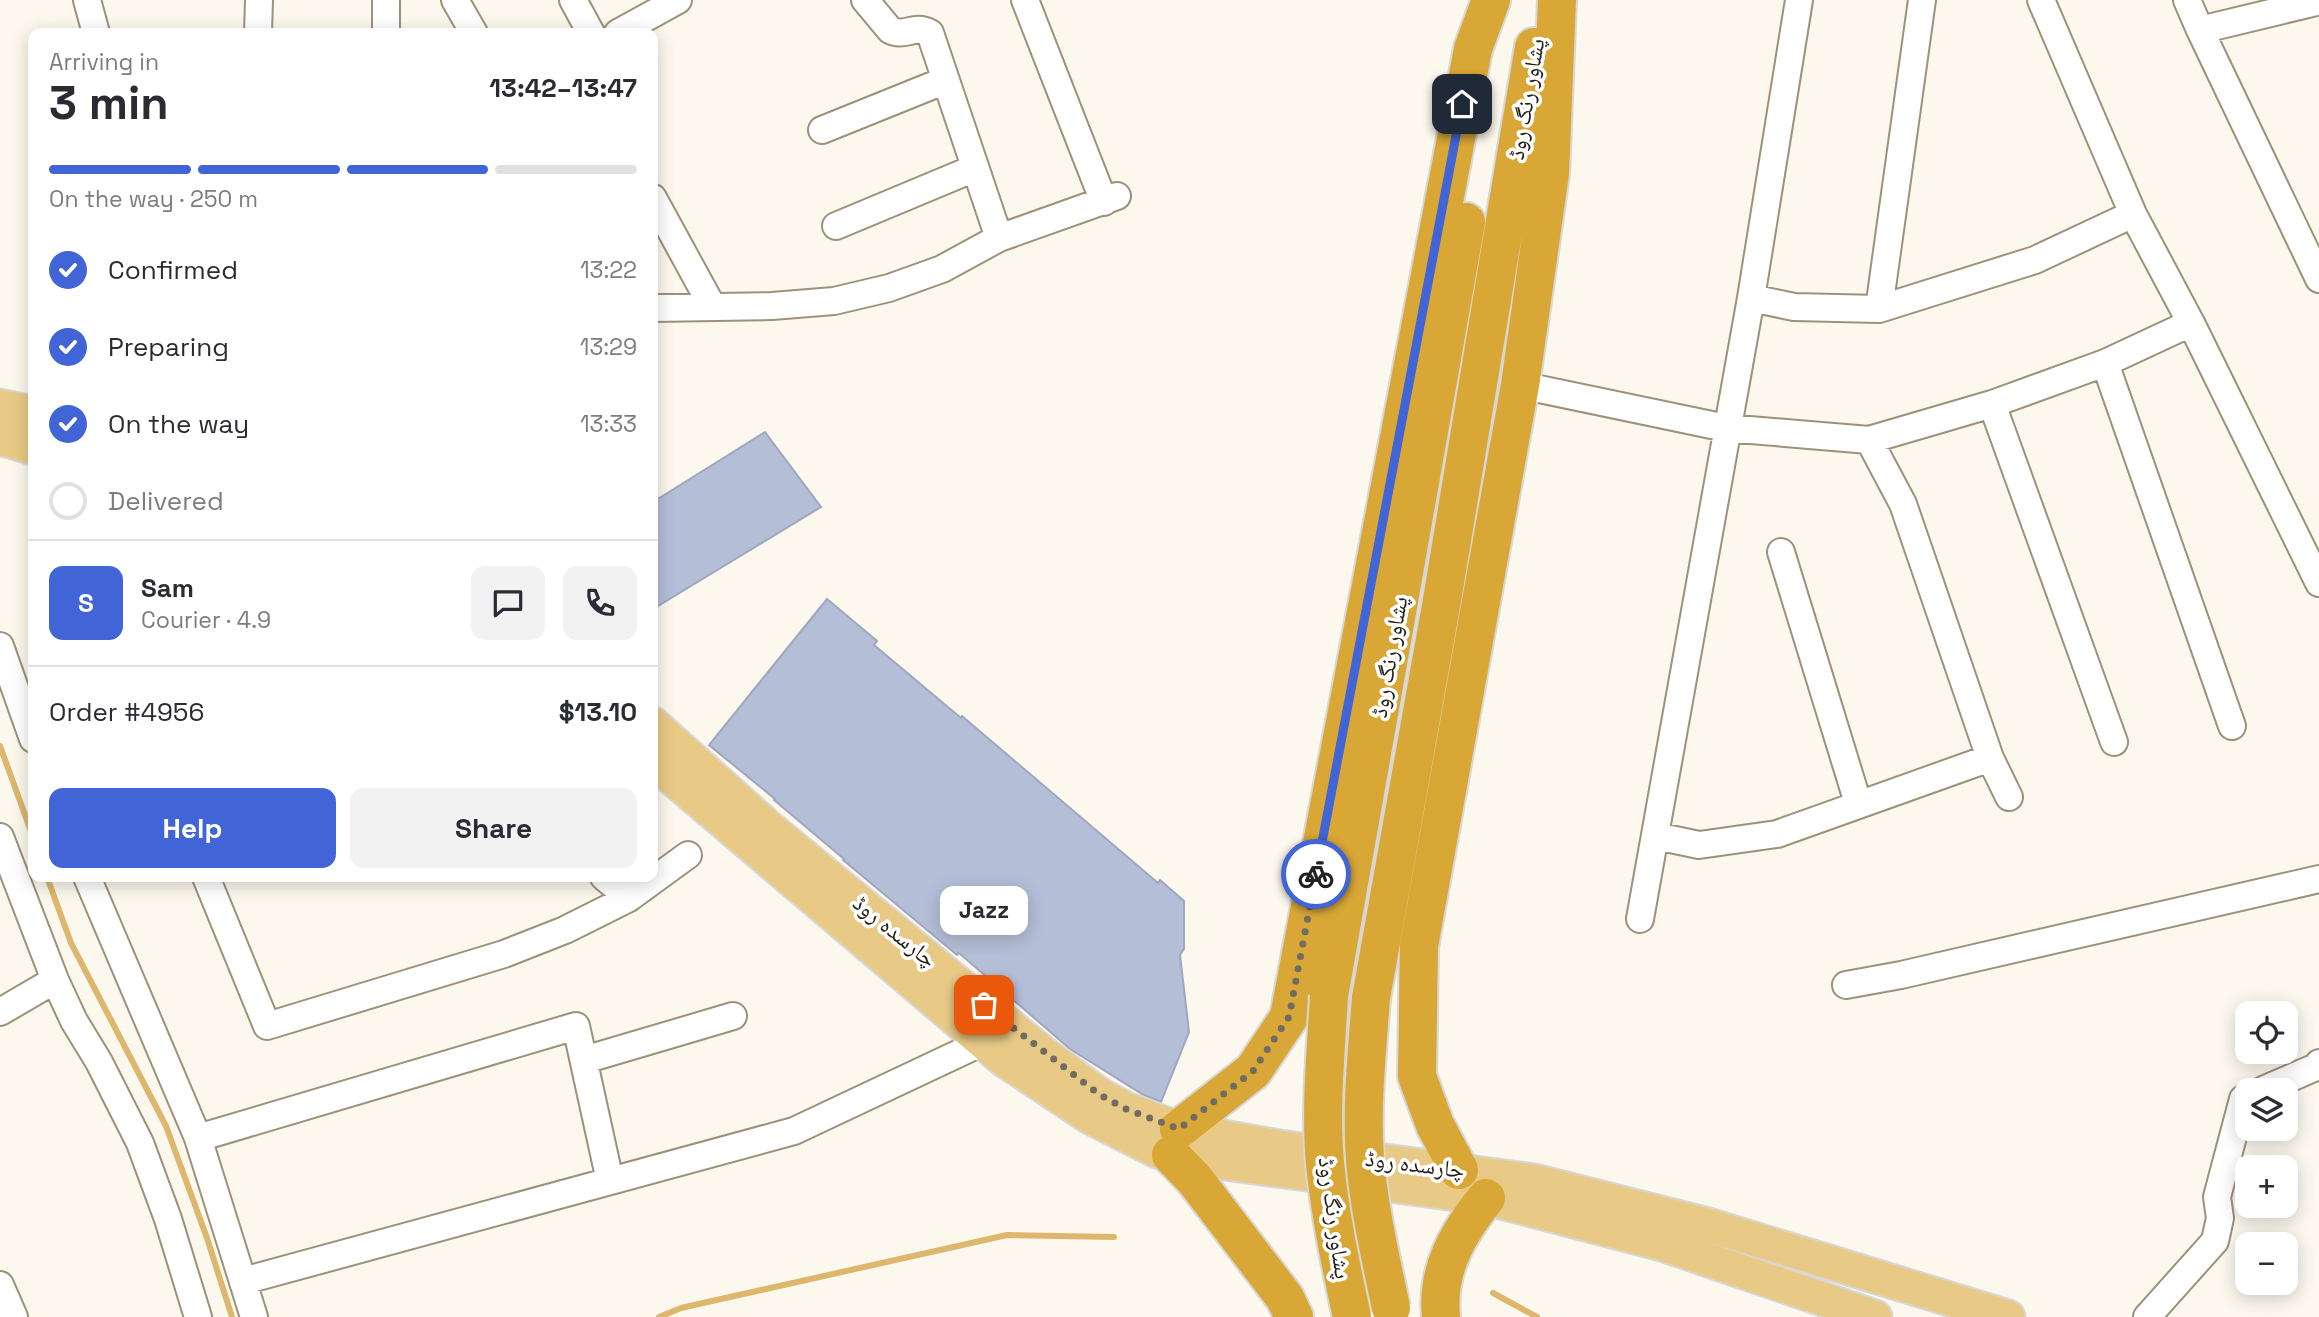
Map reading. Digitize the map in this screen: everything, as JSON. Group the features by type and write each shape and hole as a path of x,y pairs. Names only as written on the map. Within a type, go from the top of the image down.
{"highway":[{"path":"1294,1317 1285,1298 1195,1180 1175,1142 1253,1071 1289,1017 1473,49 1491,0"},
{"name":"پشاور رنگ روڈ","path":"1352,1317 1336,1243 1325,1161 1329,996 1506,0"},
{"name":"پشاور رنگ روڈ","path":"1392,1313 1376,1235 1366,1160 1364,1082 1371,998 1441,606 1542,0"},
{"path":"1459,1170 1435,1125 1417,1076 1419,946 1520,385 1550,173 1557,0"},
{"path":"1441,1317 1439,1297 1448,1256 1469,1220 1486,1198"}],"main road":[{"path":"0,406 28,412"},
{"path":"0,438 28,446"},
{"name":"چارسدہ روڈ","path":"658,728 768,827 1067,1072 1175,1142 1486,1198 1662,1244 1875,1317"},
{"name":"چارسدہ روڈ","path":"658,766 1003,1059 1090,1118 1157,1151 1175,1142 1279,1147 1534,1181 1708,1225 2007,1317"}],"street":[{"path":"87,0 95,28"},
{"path":"258,28 259,0"},
{"path":"386,0 386,28"},
{"path":"455,0 471,28"},
{"path":"573,0 588,28"},
{"path":"627,28 678,0"},
{"path":"865,0 890,30 896,33 921,29 930,33 999,238"},
{"path":"658,308 772,306 834,301 889,288 942,269 999,238 1110,199 1025,0"},
{"path":"1640,919 1751,298 1798,0"},
{"path":"1879,309 1922,0"},
{"path":"2040,0 2133,214 2191,323 2319,583"},
{"path":"2187,0 2319,279"},
{"path":"2200,30 2316,2"},
{"path":"822,130 946,80"},
{"path":"836,226 975,168"},
{"path":"658,207 712,306"},
{"path":"1751,298 1794,307 1879,309 2035,260 2133,214"},
{"path":"1520,385 1726,428 1869,440 1993,404 2105,363 2191,323"},
{"path":"2105,363 2232,726"},
{"path":"1993,404 2114,742"},
{"path":"1869,440 1903,504 1990,758 2009,797"},
{"path":"1781,552 1858,803"},
{"path":"0,646 28,725"},
{"path":"1656,836 1699,845 1777,834 1990,758"},
{"path":"0,837 55,980 74,1021 99,1062 140,1143 198,1317"},
{"path":"658,877 688,855"},
{"path":"1846,985 1915,972 2319,879"},
{"path":"89,882 198,1138 254,1317"},
{"path":"208,882 267,1027 503,954 565,930 629,898 651,882"},
{"path":"610,882 629,898"},
{"path":"0,1012 55,980"},
{"path":"584,1060 733,1016"},
{"path":"198,1138 576,1026 610,1181"},
{"path":"243,1281 794,1131 983,1042"},
{"path":"2291,1078 2316,1067 2319,1063"},
{"path":"2147,1317 2216,1241 2220,1218 2217,1197 2235,1129"},
{"path":"0,1285 14,1317"}],"building":[{"path":"765,432 821,507 658,606 658,499"},
{"path":"827,599 877,641 874,645 961,718 962,716 1158,883 1160,880 1184,901 1184,949 1180,955 1189,1032 1161,1102 1142,1094 1070,1049 709,745"}],"waterway":[{"path":"0,746 28,823"},
{"path":"49,882 71,943 166,1126 207,1238 232,1317"},
{"path":"659,1317 681,1308 1007,1235 1114,1237"},
{"path":"1493,1293 1537,1317"}],"way so far":[{"path":"984,1005 1100,1095 1126,1109 1179,1129 1253,1071 1289,1017 1316,874"}],"place":[{"name":"Jazz","path":"984,1005"}],"route":[{"path":"1316,874 1462,104"}]}
